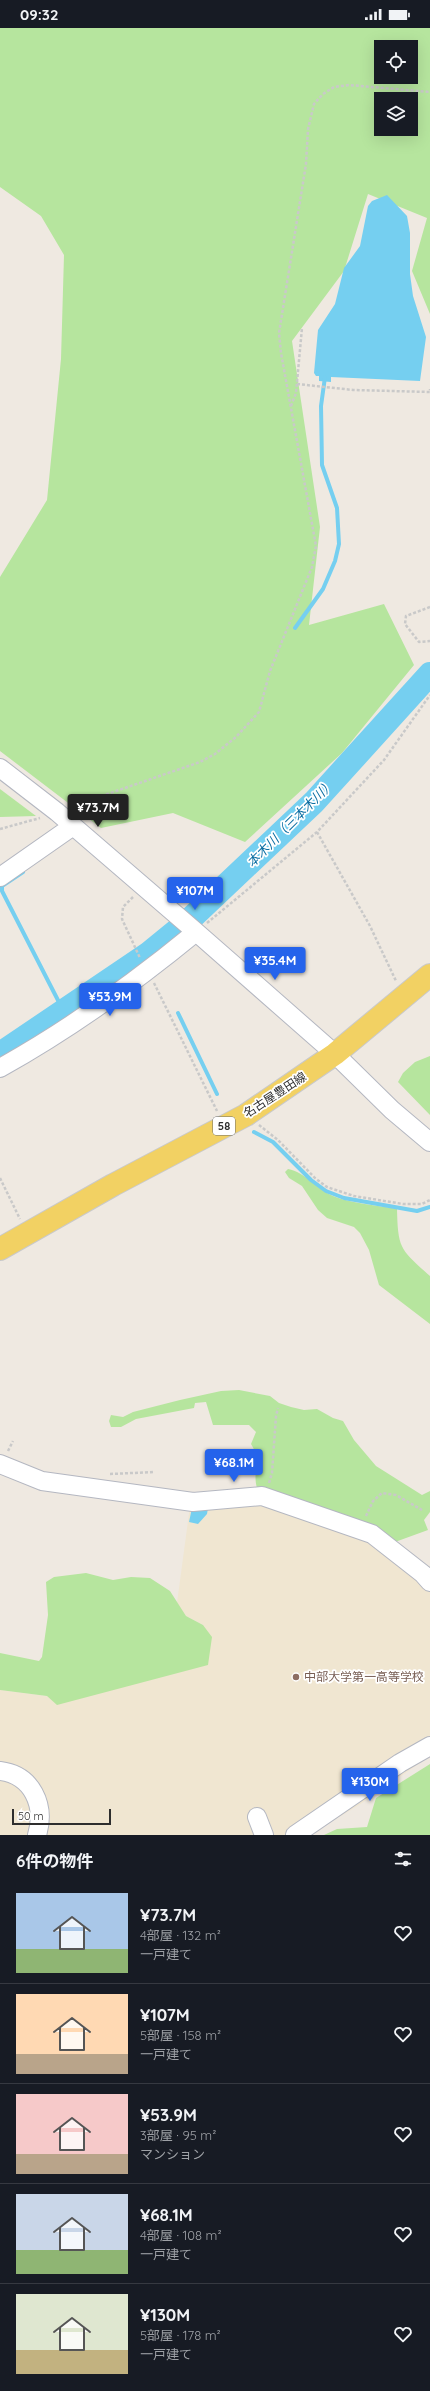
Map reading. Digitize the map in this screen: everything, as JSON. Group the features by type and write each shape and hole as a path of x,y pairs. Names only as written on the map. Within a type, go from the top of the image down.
{"main road":[{"name":"名古屋豊田線","path":"0,1249 249,1112 335,1054 430,975"}],"street":[{"path":"0,768 57,812 195,931 335,1054 392,1110 430,1142"},
{"path":"0,877 73,826"},
{"path":"0,1068 48,1041 148,971 195,931"},
{"path":"0,1464 42,1481 193,1502 264,1497 372,1534 423,1574 430,1582"},
{"path":"295,1835 400,1763 430,1746"},
{"path":"0,1771 12,1772 24,1779 36,1797 39,1827 37,1835"},
{"path":"257,1817 264,1835"}],"path":[{"path":"0,829 57,812 200,762 215,754 231,741 259,712 270,671 284,640 315,558 316,546 313,525 279,333 306,164 308,129 314,104 323,94 334,87 349,85 430,92"},
{"path":"291,407 297,384 302,328"},
{"path":"297,384 353,390 430,392 430,389"},
{"path":"430,607 406,616 405,624 419,642 430,641"},
{"path":"195,931 317,832 384,760 430,694"},
{"path":"317,832 370,926 403,996"},
{"path":"135,950 121,913 123,907 144,887"},
{"path":"148,971 224,1126"},
{"path":"249,1112 256,1123 278,1140 315,1178 328,1187 354,1196 403,1204 422,1204 430,1200"},
{"path":"0,1178 28,1234"},
{"path":"264,1497 272,1473 276,1416 278,1408"},
{"path":"360,1530 373,1501 382,1493 396,1495 422,1510"}],"shaded area":[{"name":"中部大学第一高等学校","path":"263,1501 366,1537 430,1590 430,1756 359,1805 309,1835 0,1835 0,1690 47,1696 203,1625 186,1616 177,1603 190,1506"}],"green space":[{"path":"0,28 430,28 430,314 412,271 427,218 368,194 344,271 292,341 320,527 309,625 384,604 414,665 342,753 245,842 173,813 101,828 0,751 0,577 47,500 61,359 64,255 41,216 0,187"},
{"path":"0,789 36,816 0,817"},
{"path":"430,1056 430,1115 398,1082 403,1073 415,1062"},
{"path":"288,1169 300,1174 327,1193 340,1199 397,1209 398,1233 400,1241 412,1260 430,1276 430,1324 379,1285 369,1250 360,1233 354,1227 327,1218 318,1210 302,1186 289,1178 285,1172"},
{"path":"239,1390 270,1396 279,1403 291,1407 304,1410 317,1409 333,1418 343,1421 354,1440 376,1466 422,1495 430,1491 430,1512 424,1520 428,1530 395,1542 257,1488 256,1455 251,1444 256,1432 249,1425 213,1425 206,1402 195,1403 194,1408 136,1419 121,1427 111,1427 109,1421 111,1415 123,1417 133,1412 180,1400 221,1391"},
{"path":"86,1573 113,1580 131,1577 150,1578 170,1591 186,1616 203,1625 212,1637 208,1665 57,1705 47,1696 0,1690 0,1653 39,1661 42,1657 48,1615 46,1582 54,1577"},
{"path":"430,1764 430,1835 324,1835 337,1829 367,1827 376,1798"}],"water":[{"path":"387,195 407,216 410,233 410,274 413,296 426,337 420,381 331,377 331,382 319,381 319,376 316,376 314,373 318,330 335,304 344,268 360,246 368,206 372,201"},
{"path":"192,1508 208,1508 207,1514 198,1524 189,1522"}],"waterway":[{"path":"295,628 323,589 335,561 339,544 337,508 322,465 321,406 325,377"},
{"name":"本木川（三本木川）","path":"0,1054 148,954 186,923 314,802 430,674"},
{"path":"23,872 2,886 2,891 64,1012"},
{"path":"178,1013 217,1094"},
{"path":"254,1132 273,1142 311,1180 326,1191 344,1198 417,1211 430,1207"}],"place":[{"name":"中部大学第一高等学校","path":"296,1677"}]}
